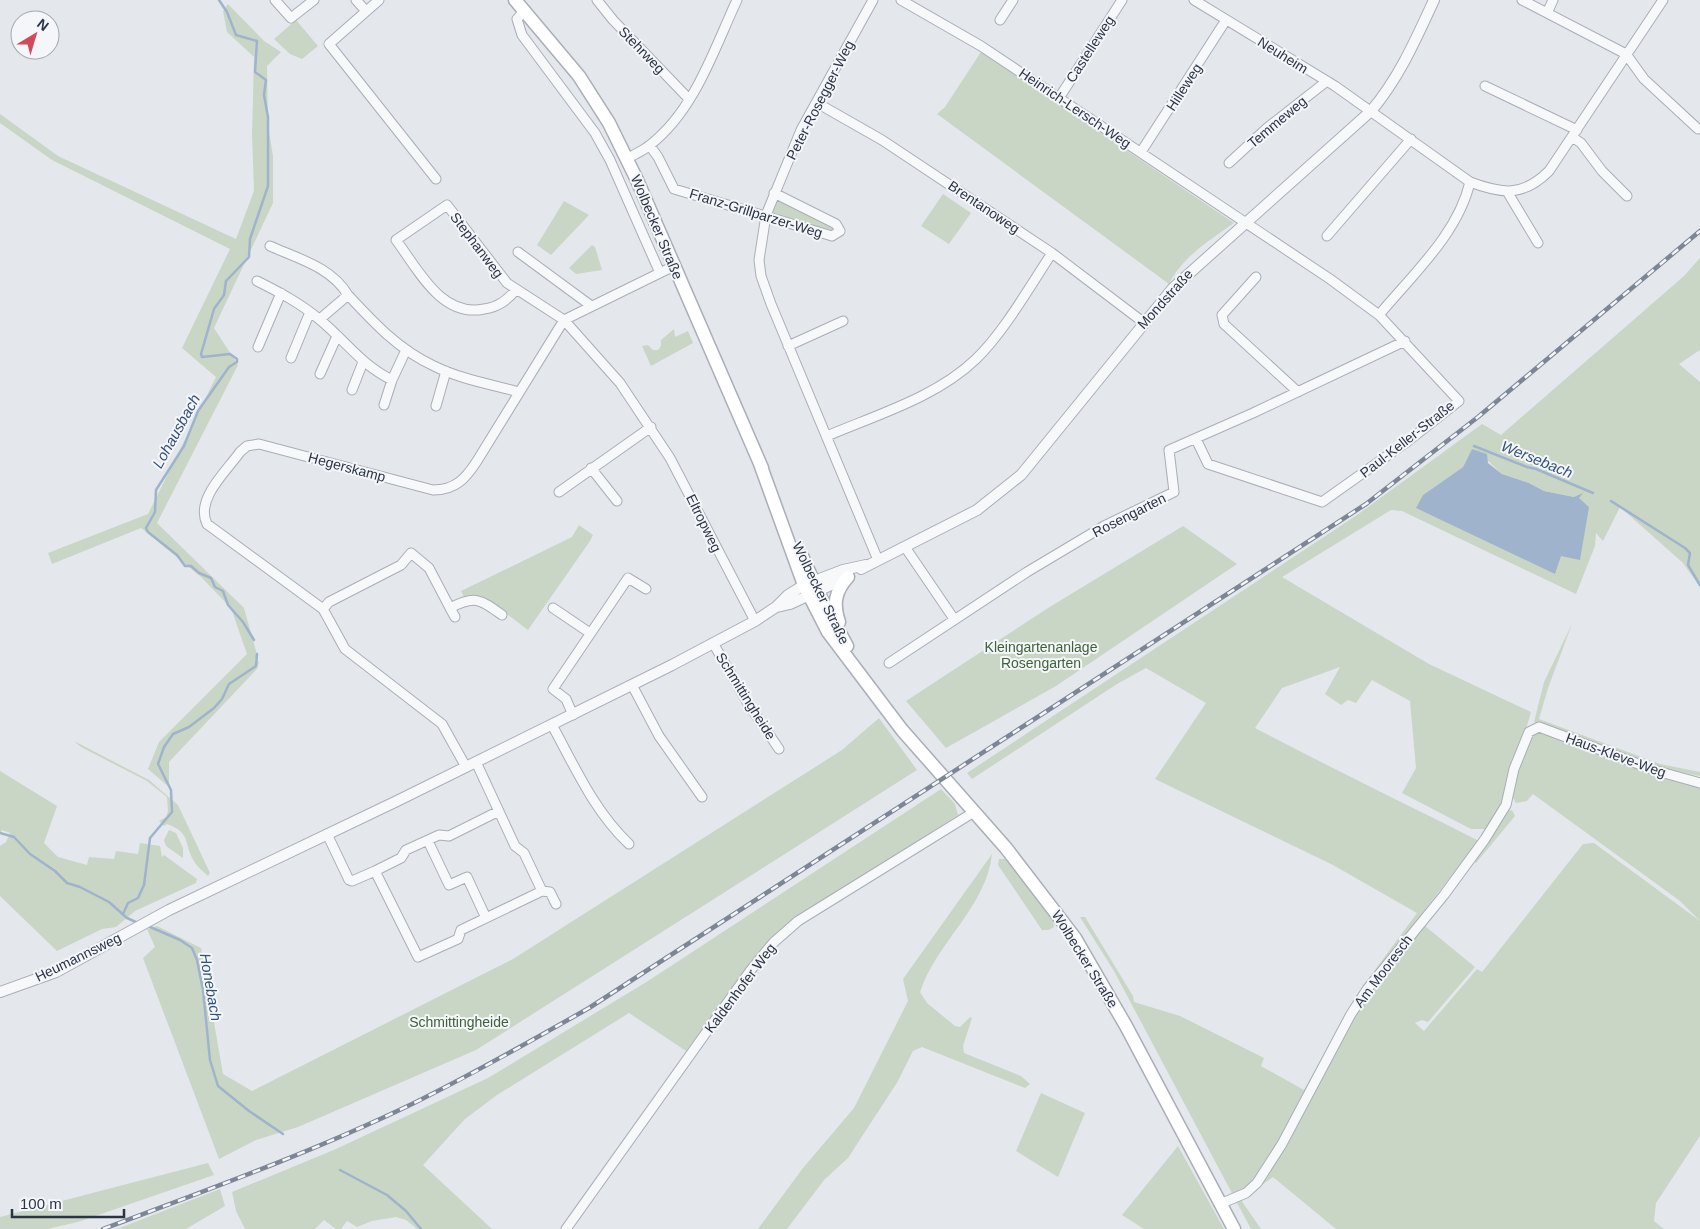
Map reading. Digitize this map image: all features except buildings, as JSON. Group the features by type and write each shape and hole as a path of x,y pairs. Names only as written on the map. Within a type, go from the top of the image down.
{"main road":[{"name":"Wolbecker Straße","path":"515,0 579,76 594,97 627,159 759,461 828,632 902,730 1045,897 1075,938 1126,1026 1234,1229"},
{"path":"845,642 835,601 839,588 848,577"},
{"name":"Wolbecker Straße","path":"811,588 845,642 857,671"}],"street":[{"path":"275,0 291,18 314,0"},
{"path":"356,0 366,11"},
{"path":"379,0 329,44 436,179"},
{"name":"Stehrweg","path":"597,0 617,24 690,99"},
{"path":"627,159 650,146 690,99 737,0"},
{"name":"Peter-Rosegger-Weg","path":"873,0 801,130 766,215 760,248 761,276 788,346 878,560"},
{"name":"Heinrich-Lersch-Weg","path":"901,0 981,46 1245,222"},
{"path":"1000,20 1013,0"},
{"name":"Castelleweg","path":"1059,98 1122,0"},
{"name":"Neuheim","path":"1194,0 1371,110 1470,182 1489,189 1508,192"},
{"name":"Mondstraße","path":"811,588 843,570 866,565 878,560 977,510 1021,475 1143,322 1195,266 1371,110 1399,73 1434,0"},
{"path":"1522,0 1626,54 1644,79 1698,129"},
{"path":"1547,13 1553,0"},
{"path":"1538,243 1508,192 1524,189 1539,182 1549,171 1663,0"},
{"name":"Wolbecker Straße","path":"524,11 517,19 522,35 595,133 610,160 660,273"},
{"name":"Hilleweg","path":"1141,152 1226,20"},
{"name":"Temmeweg","path":"1229,163 1268,128 1327,81"},
{"path":"1485,86 1574,134 1602,171 1627,196"},
{"name":"Brentanoweg","path":"817,103 882,140 1052,253 1143,322"},
{"path":"1327,236 1411,139"},
{"name":"Franz-Grillparzer-Weg","path":"650,146 674,189 832,236 840,231 836,224 774,194"},
{"path":"1380,315 1448,232 1466,198 1470,182"},
{"name":"Stephanweg","path":"516,290 506,301 495,307 473,311 455,307 438,295 396,240 447,205 507,283 564,320"},
{"name":"Paul-Keller-Straße","path":"1196,439 1208,464 1322,502 1408,441 1458,401 1380,315 1245,222"},
{"path":"270,246 325,270 342,284 348,295 376,326 406,350 446,371 519,392"},
{"path":"518,252 590,305"},
{"path":"827,436 919,396 950,380 977,359 1052,253"},
{"name":"Hegerskamp","path":"466,767 442,724 344,649 322,609 207,524 203,508 206,500 240,452 247,446 259,444 434,490 448,489 462,482 564,320 590,305 674,266"},
{"path":"1256,276 1222,315 1224,324 1298,392"},
{"path":"257,281 280,293 320,319 363,362 392,380"},
{"path":"258,347 280,293"},
{"path":"320,319 348,295"},
{"path":"291,358 310,312"},
{"name":"Eltropweg","path":"564,320 620,383 651,427 682,479 755,621"},
{"path":"788,346 843,321"},
{"path":"320,374 337,336"},
{"name":"Rosengarten","path":"889,663 954,618 1104,526 1174,492 1169,450 1405,341"},
{"path":"384,405 392,380 406,350"},
{"path":"352,390 363,362"},
{"path":"436,406 446,371"},
{"path":"559,492 651,427"},
{"path":"591,468 617,501"},
{"path":"905,547 954,618"},
{"path":"322,609 329,602 401,565 411,553 429,568 455,617"},
{"name":"Mondstraße","path":"811,588 848,577 866,565"},
{"path":"573,715 566,698 553,689 628,578 646,589"},
{"name":"Schmittingheide","path":"131,931 148,921 573,715 755,621 776,607 788,595 811,588"},
{"path":"450,608 471,599 484,602 502,615"},
{"path":"554,608 590,633"},
{"name":"Schmittingheide","path":"713,643 745,699 779,749"},
{"path":"632,685 659,736 702,797"},
{"path":"552,725 588,793 610,826 629,844"},
{"name":"Haus-Kleve-Weg","path":"1533,728 1539,727 1657,771 1700,783"},
{"name":"Am Mooresch","path":"1220,1204 1246,1193 1257,1183 1282,1144 1351,1014 1485,840 1506,805 1522,744 1528,732 1533,728"},
{"path":"476,762 515,846 524,854 542,891"},
{"path":"327,834 349,880 352,881 401,858 406,850 439,836 449,836 499,811"},
{"name":"Kaldenhofer Weg","path":"566,1229 750,972 773,943 808,914 974,812"},
{"path":"428,841 449,885 467,877 486,918"},
{"path":"375,871 388,901 395,907 418,957 458,939 461,930 542,891 550,892 556,904"},
{"name":"Heumannsweg","path":"0,992 56,972 131,931"}],"green space":[{"path":"228,4 264,41 281,52 267,66 268,126 273,156 273,203 214,328 238,365 157,523 244,608 258,658 254,659 259,662 257,669 169,762 169,787 148,769 159,742 247,654 231,608 200,576 141,528 52,564 48,553 148,514 216,377 182,348 230,249 52,160 0,123 0,114 58,156 236,239 254,191 252,134 254,57 227,32 223,11"},
{"path":"296,20 318,46 302,59 290,54 274,39"},
{"path":"981,52 1234,223 1189,257 1181,265 1169,284 937,114 945,107"},
{"path":"943,194 971,213 949,244 921,226"},
{"path":"564,201 589,215 551,255 537,245"},
{"path":"779,201 817,218 817,220 833,225 833,232 774,216 772,213 775,203"},
{"path":"592,245 595,247 602,270 576,274 569,268"},
{"path":"1700,258 1700,350 1679,364 1700,382 1700,587 1683,563 1620,507 1603,541 1596,533 1595,546 1576,594 1402,511 1391,510 1282,577 1429,664 1531,712 1505,801 1489,829 1471,829 1402,793 1416,768 1410,701 1372,680 1356,703 1348,700 1341,705 1325,694 1340,667 1282,688 1255,728 1479,841 1423,912 1431,918 1425,926 1475,967 1428,1022 1422,1020 1415,1023 1424,1031 1477,969 1482,972 1583,844 1594,843 1700,921 1700,1136 1656,1203 1654,1221 1664,1229 1336,1229 1273,1177 1241,1200 1261,1229 1251,1229 1114,971 1080,917 1085,917 1133,996 1134,1002 1180,1016 1264,1058 1261,1066 1304,1090 1358,993 1417,913 1333,865 1155,779 1206,703 1146,668 1117,684 972,779 967,773 1357,515 1482,424 1501,435 1684,276","holes":["1472,449 1502,474 1529,483 1544,491 1574,497 1555,573 1423,495 1463,467"]},
{"path":"674,329 675,337 688,331 693,343 651,366 642,346 648,345 653,350 658,350 661,346 661,340"},
{"path":"579,525 593,535 528,630 488,602 471,596 464,597 461,591 572,537"},
{"name":"Kleingartenanlage Rosengarten","path":"1183,526 1237,564 1056,686 946,748 906,701 1048,608"},
{"path":"1572,624 1548,688 1539,719 1660,764 1700,772 1700,776 1658,768 1534,722 1544,682"},
{"name":"Schmittingheide","path":"879,718 917,770 476,1050 298,1127 256,1140 219,1159 143,958 155,947 147,929 157,926 201,948 223,1074 252,1091 513,959 842,750"},
{"path":"1540,731 1664,778 1700,784 1700,921 1680,901 1533,794 1527,801 1516,803 1512,796 1524,751 1533,736"},
{"path":"74,741 149,780 178,805 210,873 208,876 195,863 184,835 175,827 167,824 164,826 159,821 166,817 168,811 167,797 147,781 81,747"},
{"path":"0,771 57,806 44,843 58,857 87,865 89,857 114,859 116,851 138,854 140,843 160,846 162,857 164,855 197,879 196,883 135,911 116,927 102,929 57,951 0,896 0,846 6,842 10,833 2,830 0,834"},
{"path":"941,789 955,804 958,815 803,914 780,932 761,950 686,1051 629,1013 497,1095 465,1119 423,1165 492,1229 417,1229 406,1220 396,1217 372,1221 357,1227 347,1221 341,1229 336,1229 324,1220 315,1229 245,1229 236,1211 232,1192 336,1149 488,1078 648,981"},
{"path":"1512,810 1515,816 1476,863 1473,860 1507,811"},
{"path":"169,830 176,833 183,848 183,858 166,846 164,840"},
{"path":"992,854 988,873 981,891 937,957 927,974 920,992 927,1003 955,1026 960,1027 970,1017 972,1018 963,1046 964,1053 1021,1076 1030,1084 1025,1088 922,1047 913,1051 898,1081 848,1158 824,1180 787,1229 758,1229 803,1168 854,1108 908,1001 903,979"},
{"path":"999,859 1005,859 1052,917 1054,927 1049,930 1042,930 998,865"},
{"path":"1041,1093 1085,1113 1058,1177 1016,1151"},
{"path":"1178,1146 1224,1229 1144,1229 1122,1215"},
{"path":"208,1163 214,1175 78,1222 47,1229 0,1229 0,1217"},
{"path":"220,1189 225,1206 186,1229 117,1229"}],"water":[{"path":"1472,449 1487,454 1488,463 1502,474 1529,483 1544,491 1574,497 1583,493 1579,498 1589,507 1580,560 1561,556 1555,574 1416,508 1423,495 1463,467"}],"waterway":[{"name":"Lohausbach","path":"219,0 227,12 236,35 257,41 255,72 266,80 264,95 268,117 268,186 250,239 249,257 226,281 224,295 214,309 201,354 202,357 230,354 237,359 237,362 229,367 198,411 184,446 156,490 155,512 146,528 148,532 177,555 185,566 191,566 199,573 211,578 215,587 223,591 228,605 243,622 254,640"},
{"name":"Wersebach","path":"1474,446 1593,493"},
{"name":"Wersebach","path":"1611,501 1685,548 1690,553 1688,565 1700,585"},
{"name":"Lohausbach","path":"123,914 128,903 138,898 144,885 150,838 172,812 171,790 158,764 164,747 173,734 189,727 214,708 222,699 229,684 256,666 257,654"},
{"name":"Honebach","path":"0,833 14,837 30,854 55,871 67,883 80,887 109,902 127,918 138,923"},
{"name":"Honebach","path":"148,926 180,940 192,948 197,960 203,990 210,1060 218,1086 249,1111 283,1134"},
{"name":"Honebach","path":"340,1170 387,1195 406,1211 421,1229"}],"railway":[{"path":"103,1229 259,1170 375,1122 457,1081 589,1008 1366,504 1478,417 1700,231"}]}
